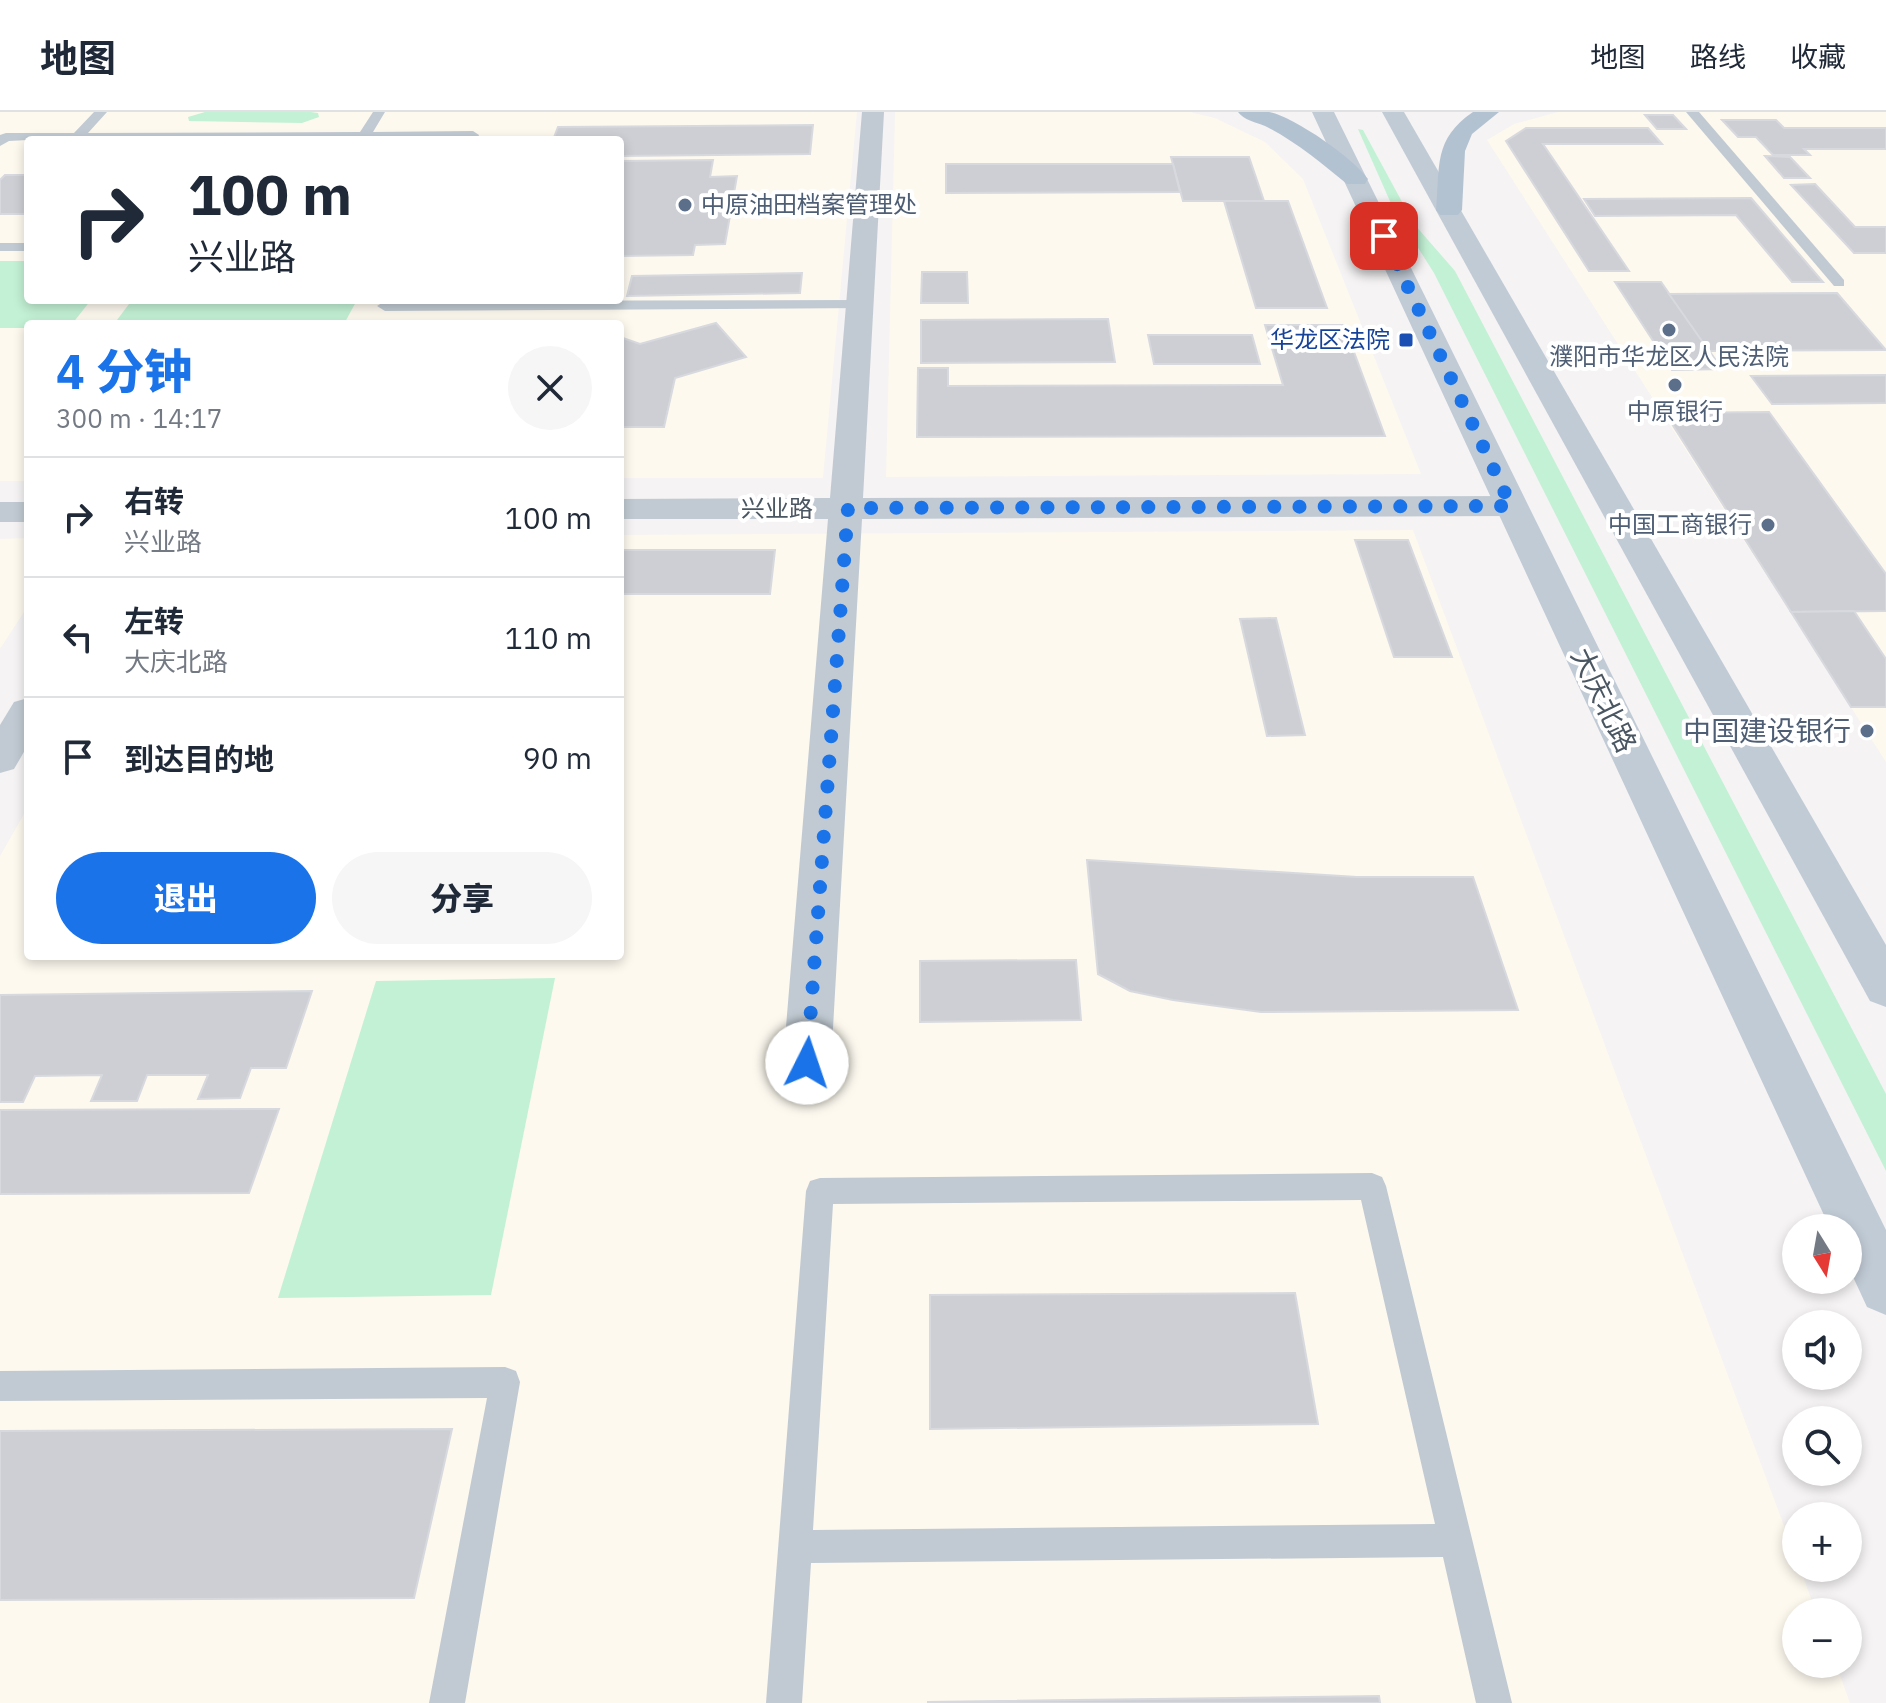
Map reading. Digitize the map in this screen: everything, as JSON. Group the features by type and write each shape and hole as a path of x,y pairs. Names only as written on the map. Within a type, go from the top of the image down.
{"main road":[{"path":"1249,112 1268,118 1325,153 1356,179"},
{"name":"大庆北路","path":"1323,112 1886,1288"},
{"path":"1393,112 1886,987"},
{"path":"1449,210 1453,151 1462,130 1488,112"}],"street":[{"path":"807,1063 848,508 873,112"},
{"name":"兴业路","path":"624,509 1511,506"},
{"path":"0,512 24,512"},
{"path":"0,758 24,719"}],"lane":[{"path":"78,136 101,112"},
{"path":"364,136 379,112"},
{"path":"1692,112 1839,283"},
{"path":"364,136 473,136"},
{"path":"0,142 6,137 24,137"},
{"path":"0,247 24,247"},
{"path":"624,304 860,305"},
{"path":"784,1703 820,1191 1372,1186 1494,1703"},
{"path":"0,1386 505,1382 447,1703"},
{"path":"794,1547 1456,1540"}],"shaded area":[{"path":"0,112 857,112 823,478 624,478 624,320 24,320 24,481 0,481"},
{"path":"895,112 1190,112 1215,118 1265,142 1303,179 1421,474 886,477"},
{"path":"1558,112 1886,112 1886,762 1487,140 1514,124"},
{"path":"1413,530 1782,1520 1782,1582 1805,1582 1811,1598 1782,1598 1782,1678 1841,1678 1850,1703 0,1703 0,856 24,814 24,960 624,960 624,535"},
{"path":"24,538 24,612 0,649 0,539"}],"green space":[{"path":"205,112 311,112 318,113 319,117 302,123 189,121 188,117"},
{"path":"1358,129 1363,130 1414,224 1455,271 1886,1094 1886,1171 1434,273 1393,208"},
{"path":"0,261 24,261 24,304 88,304 75,320 24,320 24,328 0,328"},
{"path":"129,304 355,304 346,320 117,320"},
{"path":"555,978 491,1295 278,1298 376,981"}],"building":[{"path":"1645,115 1673,115 1686,129 1657,129"},
{"path":"1722,120 1776,120 1784,128 1886,128 1886,149 1804,149 1810,155 1773,155 1756,137 1738,137"},
{"path":"813,125 810,154 624,156 624,136 555,136 558,127"},
{"path":"1526,128 1648,128 1662,144 1543,144 1629,271 1589,271 1506,141"},
{"path":"1765,156 1790,157 1810,178 1784,178"},
{"path":"1171,157 1249,157 1264,201 1183,201"},
{"path":"713,160 710,177 737,176 725,244 695,245 693,255 624,256 624,161"},
{"path":"946,164 1173,164 1180,192 946,193"},
{"path":"5,175 24,175 24,214 0,214 0,180"},
{"path":"1815,184 1855,227 1886,227 1886,253 1854,253 1791,185"},
{"path":"1751,198 1823,282 1792,282 1736,215 1595,216 1584,199"},
{"path":"1224,201 1288,201 1327,308 1256,308"},
{"path":"922,272 967,272 968,303 921,303"},
{"path":"802,273 800,293 627,296 632,276"},
{"path":"1615,282 1661,282 1722,369 1672,370"},
{"path":"1837,293 1886,350 1709,351 1669,294"},
{"path":"1108,319 1115,362 921,363 921,320"},
{"path":"716,323 746,357 675,378 664,427 624,427 624,338 640,344"},
{"path":"1265,325 1344,325 1385,436 917,437 918,368 948,368 948,386 1283,385"},
{"path":"1148,335 1252,335 1260,364 1154,364"},
{"path":"1886,375 1886,403 1772,404 1751,376"},
{"path":"1769,412 1886,574 1886,611 1791,612 1665,413"},
{"path":"1355,540 1408,540 1452,657 1394,657"},
{"path":"624,550 775,550 770,594 624,594"},
{"path":"1854,611 1886,659 1886,707 1851,707 1791,612"},
{"path":"1276,618 1305,735 1267,736 1240,619"},
{"path":"1087,860 1357,877 1473,877 1518,1010 1261,1012 1130,991 1098,974"},
{"path":"1076,960 1081,1020 920,1022 920,961"},
{"path":"312,991 286,1068 251,1068 240,1098 198,1099 208,1075 147,1075 137,1101 91,1101 102,1075 35,1076 23,1102 0,1102 0,995"},
{"path":"279,1109 249,1193 0,1194 0,1110"},
{"path":"1295,1293 1318,1424 930,1429 930,1295"},
{"path":"452,1429 414,1598 0,1600 0,1431"},
{"path":"1379,1696 1380,1703 928,1703 928,1702"}],"place":[{"name":"中原油田档案管理处","path":"685,205"},
{"name":"濮阳市华龙区人民法院","path":"1669,330"},
{"name":"华龙区法院","path":"1406,340"},
{"name":"中原银行","path":"1675,385"},
{"name":"中国工商银行","path":"1768,525"},
{"name":"中国建设银行","path":"1867,731"}],"route":[{"path":"807,1063 848,508 1511,506 1384,236"}]}
